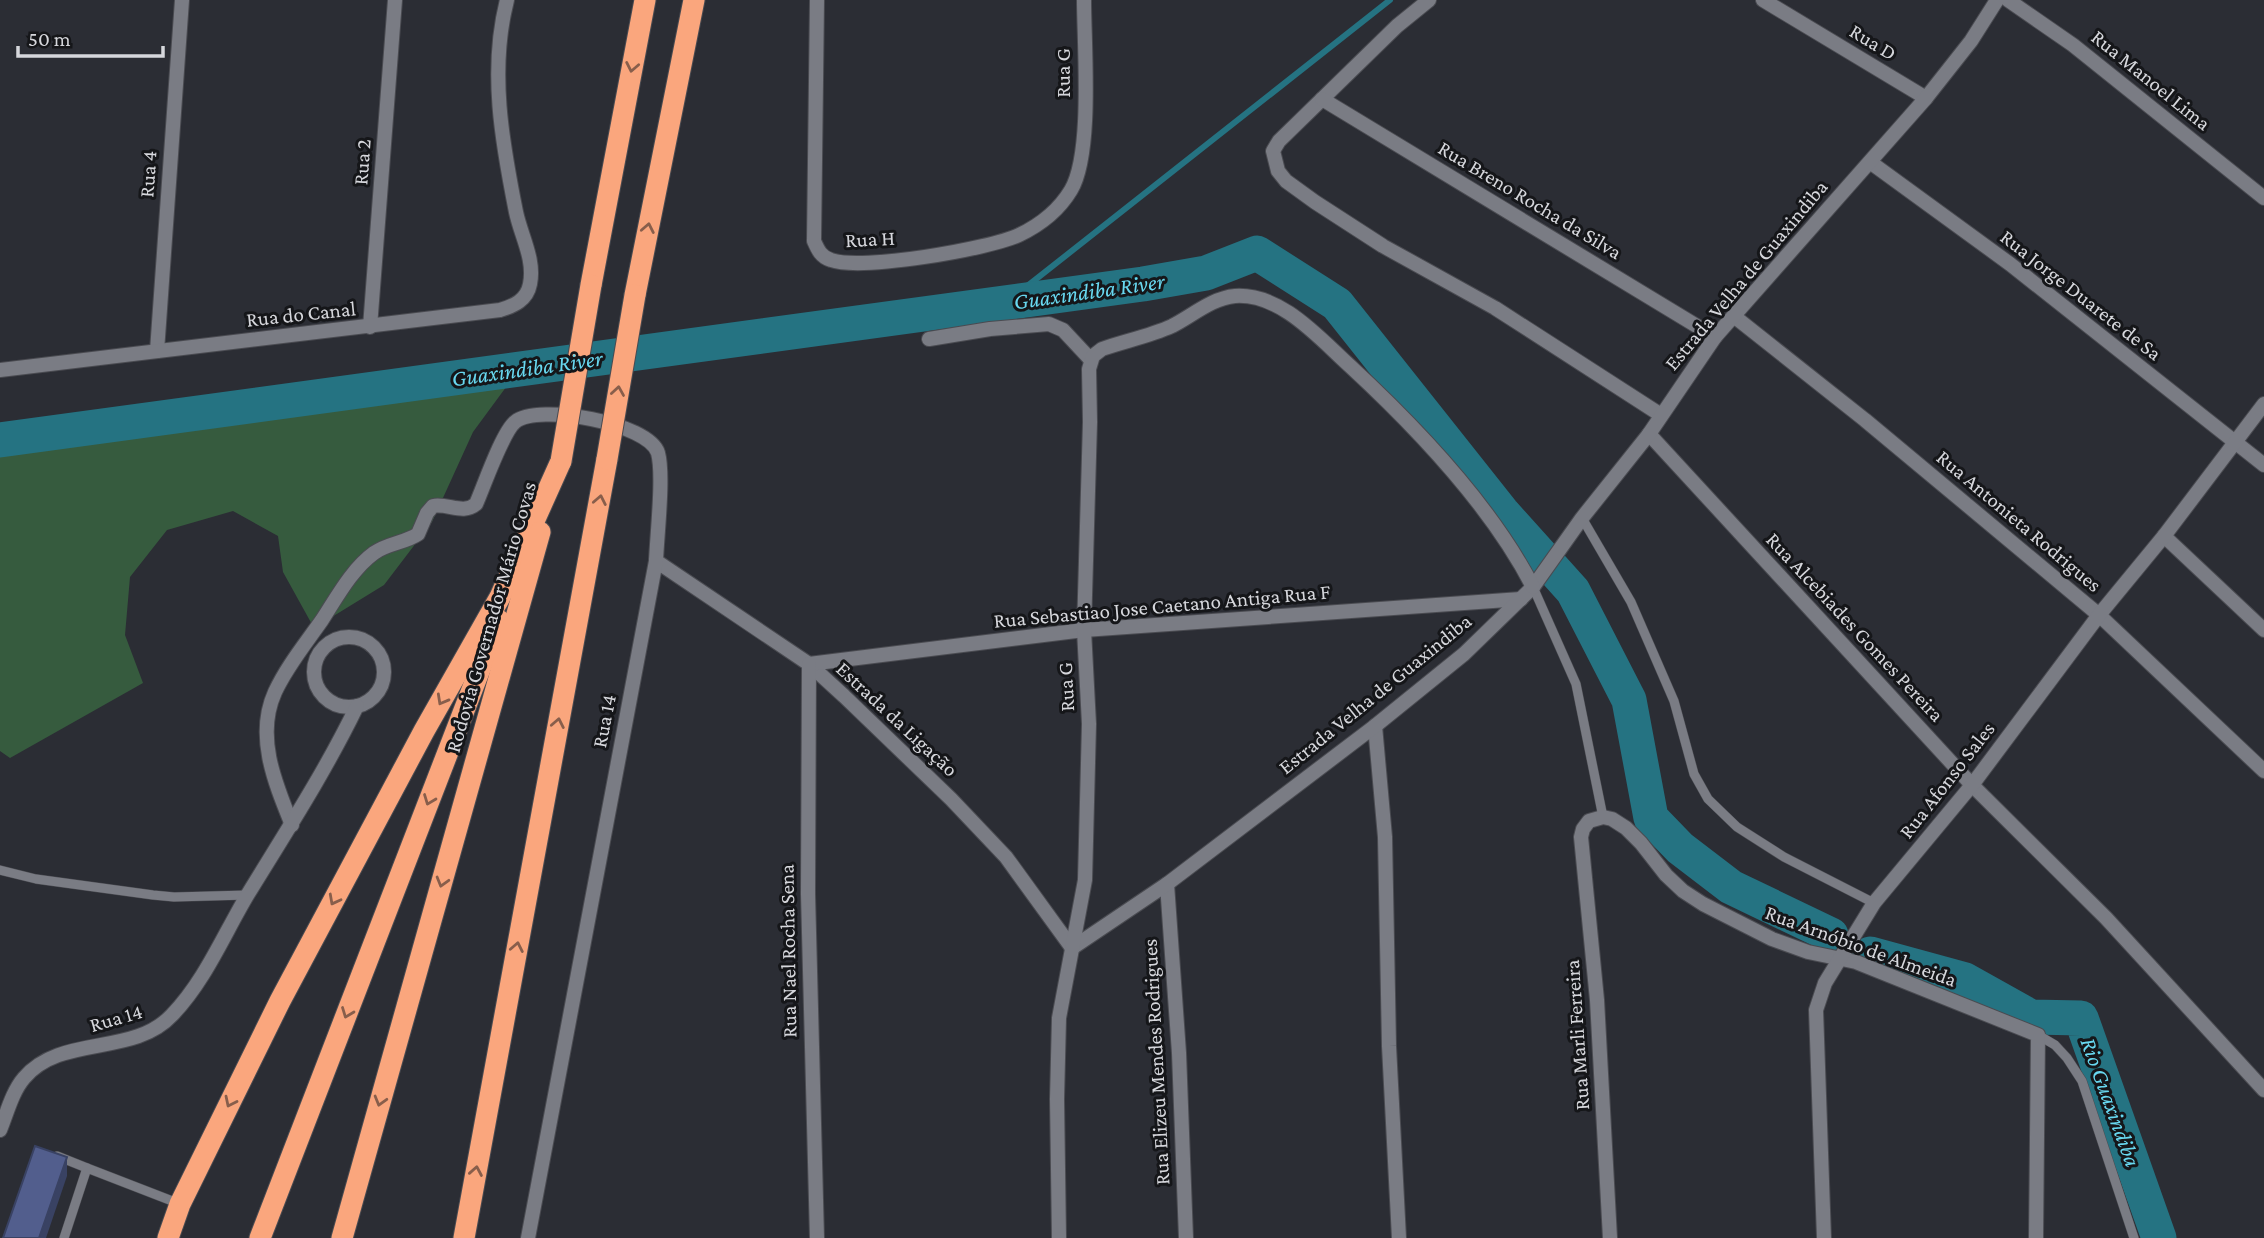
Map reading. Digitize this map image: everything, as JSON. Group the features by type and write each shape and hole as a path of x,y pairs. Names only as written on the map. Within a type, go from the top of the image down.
{"highway":[{"name":"Rodovia Governador Mário Covas","path":"342,1238 561,461 645,0"},
{"path":"464,1238 635,295 695,0"},
{"path":"168,1238 180,1204 280,1001 424,732 500,597 561,461"},
{"path":"260,1238 561,461"}],"street":[{"name":"Rua 4","path":"157,351 181,0"},
{"name":"Rua 2","path":"370,327 395,0"},
{"name":"Rua do Canal","path":"0,370 370,327 500,310 520,302 528,290 531,272 530,258 518,222 501,128 499,45 507,0"},
{"name":"Rua H","path":"817,0 814,241 822,256 828,260 858,263 967,251 1018,235 1048,217 1071,190 1083,145"},
{"name":"Rua G","path":"1083,0 1083,145"},
{"path":"1429,0 1397,26 1275,146 1274,162 1286,181 1383,246 1495,308 1661,415"},
{"name":"Rua D","path":"1763,0 1926,98"},
{"name":"Estrada Velha de Guaxindiba","path":"1072,948 1167,884 1375,726 1464,654 1533,587 1582,518 1648,434 1716,337 1926,98 1971,41 1997,0"},
{"name":"Rua Manoel Lima","path":"2008,0 2073,45 2264,198"},
{"name":"Rua Breno Rocha da Silva","path":"1322,99 1716,337"},
{"name":"Rua Jorge Duarete de Sa","path":"1870,162 2010,264 2264,464"},
{"path":"929,339 990,329 1049,324 1063,330 1091,360 1102,349 1174,325 1225,298 1245,296 1272,305 1311,330 1402,414 1499,532 1533,587"},
{"name":"Rua Antonieta Rodrigues","path":"1735,317 1876,428 2099,615 2264,771"},
{"name":"Rua G","path":"1072,948 1085,880 1089,724 1084,630 1091,360"},
{"name":"Rua Afonso Sales","path":"1824,1238 1816,1010 1825,983 1874,902 1972,785 2099,615 2164,536 2264,404"},
{"name":"Rua 14","path":"292,825 275,784 267,737 268,712 289,666 367,558 385,546 418,534 433,506 466,509 475,504 508,431 522,417 549,414 587,419 630,430 643,437 658,453 656,561 528,1238"},
{"name":"Rua Alcebiades Gomes Pereira","path":"1648,434 1972,785 2106,918 2264,1090"},
{"path":"2164,536 2264,630"},
{"name":"Estrada da Ligação","path":"656,561 809,664 951,799 1006,857 1072,948"},
{"name":"Rua Sebastiao Jose Caetano Antiga Rua F","path":"809,664 1084,630 1521,599"},
{"path":"345,637 356,638 376,650 382,660 384,672 377,694 368,702 357,706 345,707 325,698 315,678 318,656 334,640 345,637"},
{"name":"Rua Nael Rocha Sena","path":"809,664 809,973 817,1238"},
{"name":"Rua 14","path":"0,1130 17,1090 31,1070 66,1053 143,1035 166,1022 192,992 247,895 292,825 357,706"},
{"path":"1375,726 1385,837 1389,1046 1399,1238"},
{"name":"Rua Marli Ferreira","path":"1603,817 1589,821 1583,829 1581,843 1597,1000 1610,1238"},
{"name":"Rua Arnóbio de Almeida","path":"1603,817 1626,828 1674,883 1703,904 1772,939 1808,952 1856,962 2002,1023 2038,1035"},
{"name":"Rua Elizeu Mendes Rodrigues","path":"1167,884 1179,1053 1186,1238"},
{"path":"1059,1238 1059,1018 1072,948"},
{"path":"2036,1238 2038,1035"}],"lane":[{"path":"1582,518 1632,602 1674,701 1694,774 1708,799 1737,827 1784,857 1874,902"},
{"path":"1533,587 1576,684 1603,817"},
{"path":"0,870 36,879 153,895 247,895"},
{"path":"2038,1035 2055,1045 2082,1082 2134,1238"},
{"path":"48,1152 180,1204"},
{"path":"64,1238 87,1168"}],"green space":[{"path":"466,376 512,379 473,432 432,522 384,585 314,628 283,572 278,536 233,511 167,530 130,577 125,635 143,683 10,758 0,751 0,441"}],"building":[{"path":"35,1146 67,1157 39,1238 3,1238"}],"waterway":[{"path":"1007,302 1390,0"},
{"name":"Guaxindiba River","path":"0,440 1143,284 1206,273 1257,253 1337,304 1502,512 1573,591 1629,700 1651,818 1680,848 1731,887 1831,935"},
{"name":"Rio Guaxindiba","path":"1870,954 1965,980 2031,1017 2081,1018 2159,1238"}]}
